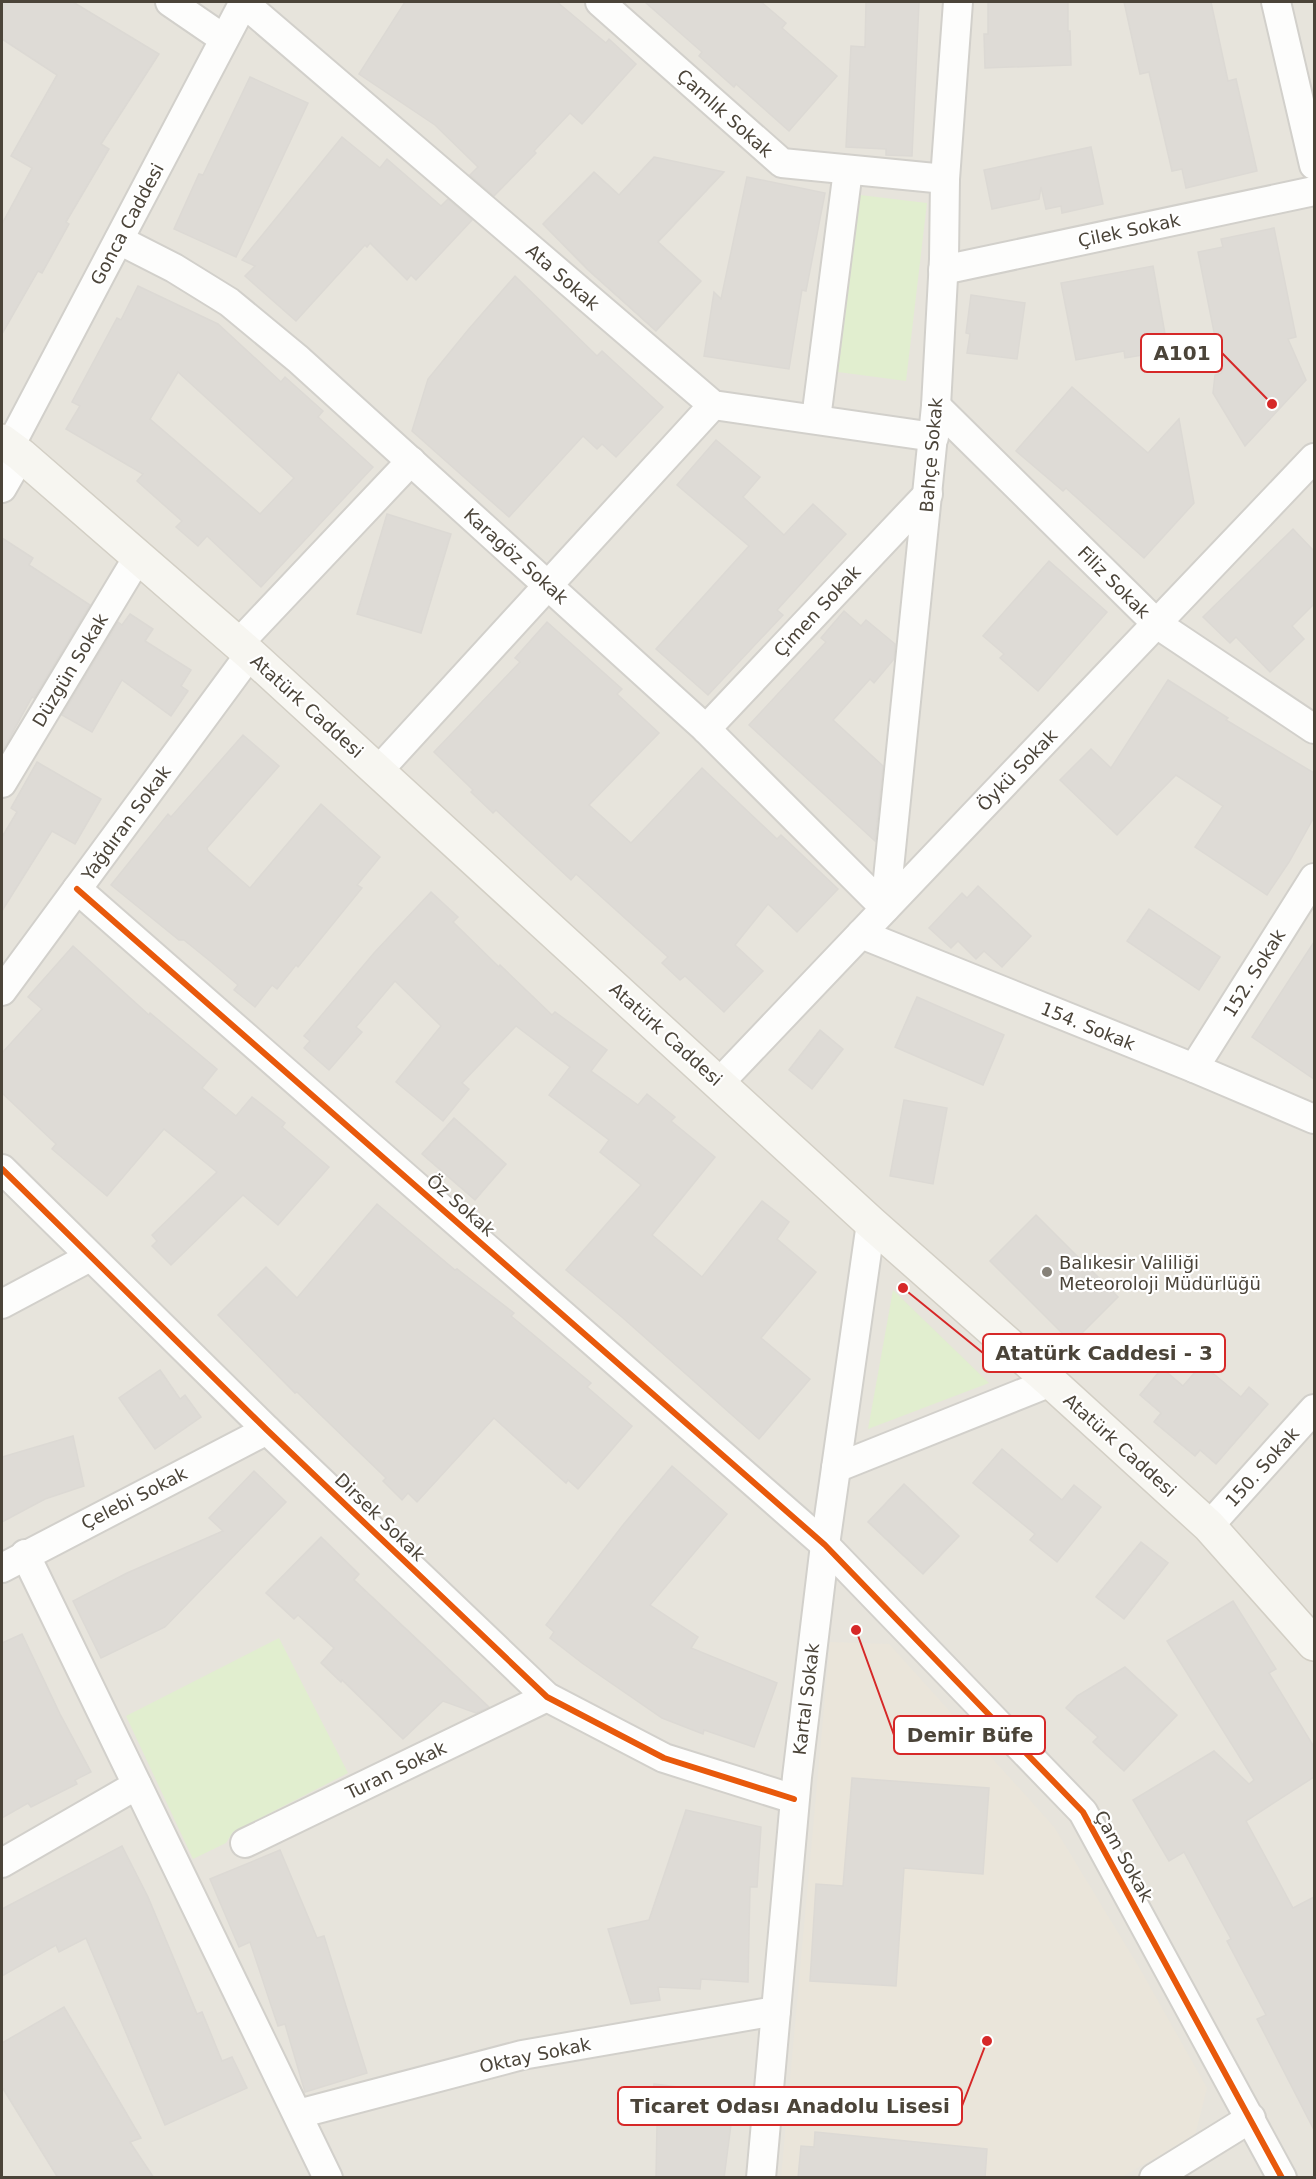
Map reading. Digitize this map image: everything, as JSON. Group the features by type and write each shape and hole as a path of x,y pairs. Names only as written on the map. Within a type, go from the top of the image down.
{"main road":[{"name":"Atatürk Caddesi","path":"11,448 244,649 871,1222 1209,1526 1314,1644"}],"street":[{"path":"170,2 224,39"},
{"name":"Gonca Caddesi","path":"2,488 11,448 244,2"},
{"name":"Ata Sokak","path":"244,2 713,405"},
{"name":"Çamlık Sokak","path":"600,2 782,163 945,179"},
{"name":"Bahçe Sokak","path":"885,908 934,437 943,270 945,179 958,2"},
{"path":"1276,2 1314,165"},
{"path":"816,419 848,170"},
{"name":"Çilek Sokak","path":"943,270 1314,191"},
{"name":"Karagöz Sokak","path":"119,240 174,268 229,302 298,359 706,729 885,908"},
{"path":"378,771 713,405 934,437"},
{"name":"Filiz Sokak","path":"936,406 1157,624 1314,729"},
{"name":"Öykü Sokak","path":"720,1082 1314,458"},
{"name":"Yağdıran Sokak","path":"2,991 77,889 244,649 411,461"},
{"name":"Çimen Sokak","path":"706,729 928,494"},
{"name":"Düzgün Sokak","path":"2,783 138,557"},
{"name":"152. Sokak","path":"1194,1068 1314,878"},
{"name":"Öz Sokak","path":"77,889 825,1545"},
{"name":"154. Sokak","path":"861,934 1194,1068 1314,1119"},
{"name":"Dirsek Sokak","path":"2,1169 267,1430 547,1697 664,1758 794,1799"},
{"name":"Kartal Sokak","path":"761,2178 794,1799 825,1545 871,1222"},
{"path":"2,1304 90,1257"},
{"path":"836,1468 1051,1382"},
{"name":"150. Sokak","path":"1209,1526 1314,1409"},
{"name":"Çelebi Sokak","path":"13,1561 267,1430"},
{"name":"Çam Sokak","path":"825,1545 1083,1812 1282,2178"},
{"path":"13,1561 137,1785 328,2178"},
{"name":"Turan Sokak","path":"245,1843 547,1697"},
{"path":"2,1863 137,1785"},
{"name":"Oktay Sokak","path":"298,2114 522,2055 776,2011"},
{"path":"1154,2178 1251,2118"}],"shaded area":[{"path":"2,2 1314,2 1314,2177 2,2177"},
{"path":"830,1642 889,1644 1054,1827 1140,1969 1207,2088 1195,2135 1122,2177 781,2178"}],"green space":[{"path":"860,195 927,203 906,381 838,372"},
{"path":"893,1290 989,1383 868,1429"},
{"path":"279,1638 348,1773 233,1832 226,1843 193,1859 126,1716"}],"building":[{"path":"2,2 73,2 159,54 101,144 109,149 66,222 69,224 42,273 38,271 2,334 2,224 32,168 11,156 57,75 2,39"},
{"path":"405,2 557,2 606,43 609,39 636,64 582,124 570,113 534,151 536,153 494,196 470,175 478,167 435,125 359,74"},
{"path":"645,2 761,2 786,23 782,28 837,76 789,131 736,84 734,87 699,56 702,52"},
{"path":"866,2 919,2 912,156 886,155 886,149 846,147 851,46 865,47"},
{"path":"988,2 1068,2 1071,65 985,68 984,34 988,34"},
{"path":"1124,2 1211,2 1228,81 1236,79 1257,171 1186,188 1182,169 1172,171 1149,72 1140,74"},
{"path":"250,77 308,103 236,257 174,229 199,174 203,175"},
{"path":"342,137 380,168 387,159 441,206 448,199 472,220 416,280 411,275 407,280 370,243 367,247 365,245 296,321 245,276 255,266 242,260"},
{"path":"1091,147 1103,204 1062,213 1061,206 1046,209 1041,187 1039,199 992,209 984,170"},
{"path":"654,157 724,172 658,242 701,281 656,331 587,269 543,224 594,172 619,195"},
{"path":"747,177 825,193 806,291 802,290 789,369 704,356 714,292 721,299"},
{"path":"1274,228 1296,337 1288,339 1306,380 1245,446 1213,393 1215,375 1222,373 1218,353 1220,341 1216,342 1198,252 1223,247 1221,239"},
{"path":"1153,266 1168,351 1125,358 1124,351 1076,360 1061,283"},
{"path":"515,276 597,356 602,351 663,407 616,457 602,444 597,449 583,436 509,517 412,431 428,379"},
{"path":"138,286 218,324 281,382 285,377 323,411 318,417 373,467 261,587 207,536 198,546 176,527 182,521 137,481 143,474 66,429 80,406 72,402 117,318 121,320","holes":["178,372 294,478 260,514 150,419"]},
{"path":"971,295 1025,303 1017,359 967,353 970,334 966,333"},
{"path":"1072,387 1148,453 1179,419 1194,503 1144,558 1066,488 1063,491 1016,451"},
{"path":"716,440 760,477 743,497 784,535 813,504 846,534 777,610 783,615 708,695 656,649 749,546 677,485"},
{"path":"387,514 451,534 421,633 357,614"},
{"path":"1293,529 1314,551 1314,604 1292,626 1304,639 1270,672 1236,637 1230,643 1203,617"},
{"path":"2,538 33,558 29,565 90,605 34,698 32,697 2,752"},
{"path":"1049,561 1107,612 1038,691 1000,658 1004,654 983,636"},
{"path":"844,611 861,626 866,620 895,644 894,659 874,683 870,679 833,720 883,766 875,841 749,725 826,642 821,638"},
{"path":"130,614 153,629 145,641 191,670 181,686 188,691 171,716 122,680 92,732 62,715 118,622 122,625"},
{"path":"547,622 622,689 617,694 659,733 589,805 631,843 702,768 777,839 781,835 838,889 797,932 768,904 735,945 763,971 724,1012 685,976 680,980 662,963 668,957 576,874 571,880 496,810 493,813 434,752 520,662 515,658"},
{"path":"1168,680 1228,718 1226,720 1314,773 1314,817 1289,862 1267,895 1195,847 1223,806 1176,775 1117,835 1060,780 1091,749 1111,768"},
{"path":"243,735 279,766 207,848 208,851 250,888 321,804 380,857 357,885 362,888 298,967 296,965 277,989 272,985 255,1007 234,990 238,985 210,961 184,940 179,940 111,885 168,814 171,817"},
{"path":"37,762 101,799 75,844 52,831 2,911 2,837 17,812 11,808"},
{"path":"978,886 1031,936 1002,967 984,951 976,959 958,941 951,948 929,928 962,893 967,898"},
{"path":"431,892 458,917 453,922 552,1015 555,1012 607,1050 591,1071 638,1105 647,1094 675,1117 671,1121 715,1157 652,1235 702,1277 762,1201 789,1222 777,1239 816,1272 761,1338 810,1379 759,1439 566,1270 641,1185 600,1152 609,1140 549,1095 570,1067 516,1026 462,1083 469,1089 443,1121 396,1082 441,1026 395,981 356,1027 362,1032 329,1070 304,1048 310,1041 304,1036 374,953"},
{"path":"1149,909 1220,957 1199,990 1127,941"},
{"path":"1314,942 1314,1079 1252,1037"},
{"path":"73,946 149,1015 150,1013 217,1069 202,1088 236,1116 252,1097 285,1123 282,1127 329,1167 278,1225 243,1195 171,1265 152,1246 157,1241 152,1235 217,1172 164,1129 107,1196 52,1149 56,1144 2,1093 2,1053 42,1009 28,997"},
{"path":"917,997 1004,1035 983,1085 895,1047"},
{"path":"820,1030 843,1049 812,1089 789,1070"},
{"path":"904,1100 947,1108 933,1184 890,1176"},
{"path":"454,1118 506,1164 475,1200 422,1154"},
{"path":"377,1204 455,1270 457,1269 514,1313 511,1316 591,1383 587,1387 632,1426 578,1489 568,1480 566,1483 494,1418 417,1502 408,1493 402,1500 383,1481 386,1478 297,1392 295,1393 218,1315 266,1267 297,1298"},
{"name":"Balıkesir Valiliği Meteoroloji Müdürlüğü","path":"1036,1215 1118,1297 1072,1343 990,1261"},
{"path":"1202,1364 1241,1397 1249,1387 1268,1404 1216,1464 1200,1450 1195,1456 1154,1422 1161,1413 1140,1395 1162,1368 1183,1386"},
{"path":"160,1370 180,1399 185,1395 201,1417 155,1449 119,1398"},
{"path":"73,1436 84,1486 45,1499 2,1522 2,1457"},
{"path":"1002,1449 1062,1500 1074,1485 1101,1507 1057,1562 1030,1540 1035,1534 973,1483"},
{"path":"672,1466 727,1514 650,1605 698,1637 691,1648 777,1683 754,1747 704,1730 703,1734 662,1718 550,1638 554,1632 546,1625"},
{"path":"254,1471 286,1502 165,1627 101,1658 73,1601 127,1573 223,1531 209,1518"},
{"path":"904,1484 959,1536 923,1574 868,1522"},
{"path":"321,1537 359,1574 354,1580 489,1707 476,1713 443,1701 403,1739 342,1680 341,1682 321,1663 334,1648 298,1615 294,1619 266,1593"},
{"path":"1141,1542 1168,1563 1124,1619 1096,1597"},
{"path":"1233,1601 1276,1669 1269,1673 1314,1747 1314,1777 1246,1821 1293,1908 1314,1897 1314,2130 1257,2019 1266,2015 1227,1941 1231,1939 1184,1852 1169,1861 1133,1800 1214,1751 1249,1784 1254,1780 1167,1641"},
{"path":"22,1634 91,1772 75,1780 77,1784 31,1807 28,1803 2,1818 2,1643"},
{"path":"1125,1667 1177,1715 1124,1771 1093,1742 1098,1737 1066,1708 1077,1696"},
{"path":"852,1778 989,1788 983,1874 904,1868 896,1986 810,1981 816,1884 843,1886"},
{"path":"686,1810 761,1827 757,1887 750,1887 748,1982 701,1979 700,1989 658,1987 660,2000 631,2004 608,1929 649,1920"},
{"path":"122,1846 148,1897 197,2014 202,2012 222,2061 232,2057 247,2088 165,2125 86,1938 59,1952 56,1945 2,1976 2,1909"},
{"path":"280,1850 317,1938 324,1936 367,2073 305,2092 285,2024 278,2026 250,1942 239,1947 210,1879"},
{"path":"64,2007 141,2138 130,2142 154,2178 58,2178 2,2087 2,2043"},
{"path":"654,2084 735,2094 724,2178 656,2178 657,2122 649,2121"},
{"path":"815,2132 987,2149 985,2178 798,2178 801,2146 814,2147"}],"cycle path":[{"path":"77,889 825,1545 1083,1812 1282,2178"},
{"path":"2,1169 267,1430 547,1697 664,1758 794,1799"}],"place":[{"name":"A101","path":"1272,404"},
{"name":"Balıkesir Valiliği Meteoroloji Müdürlüğü","path":"1047,1272"},
{"name":"Atatürk Caddesi - 3","path":"903,1288"},
{"name":"Demir Büfe","path":"856,1630"},
{"name":"Ticaret Odası Anadolu Lisesi","path":"987,2041"}]}
